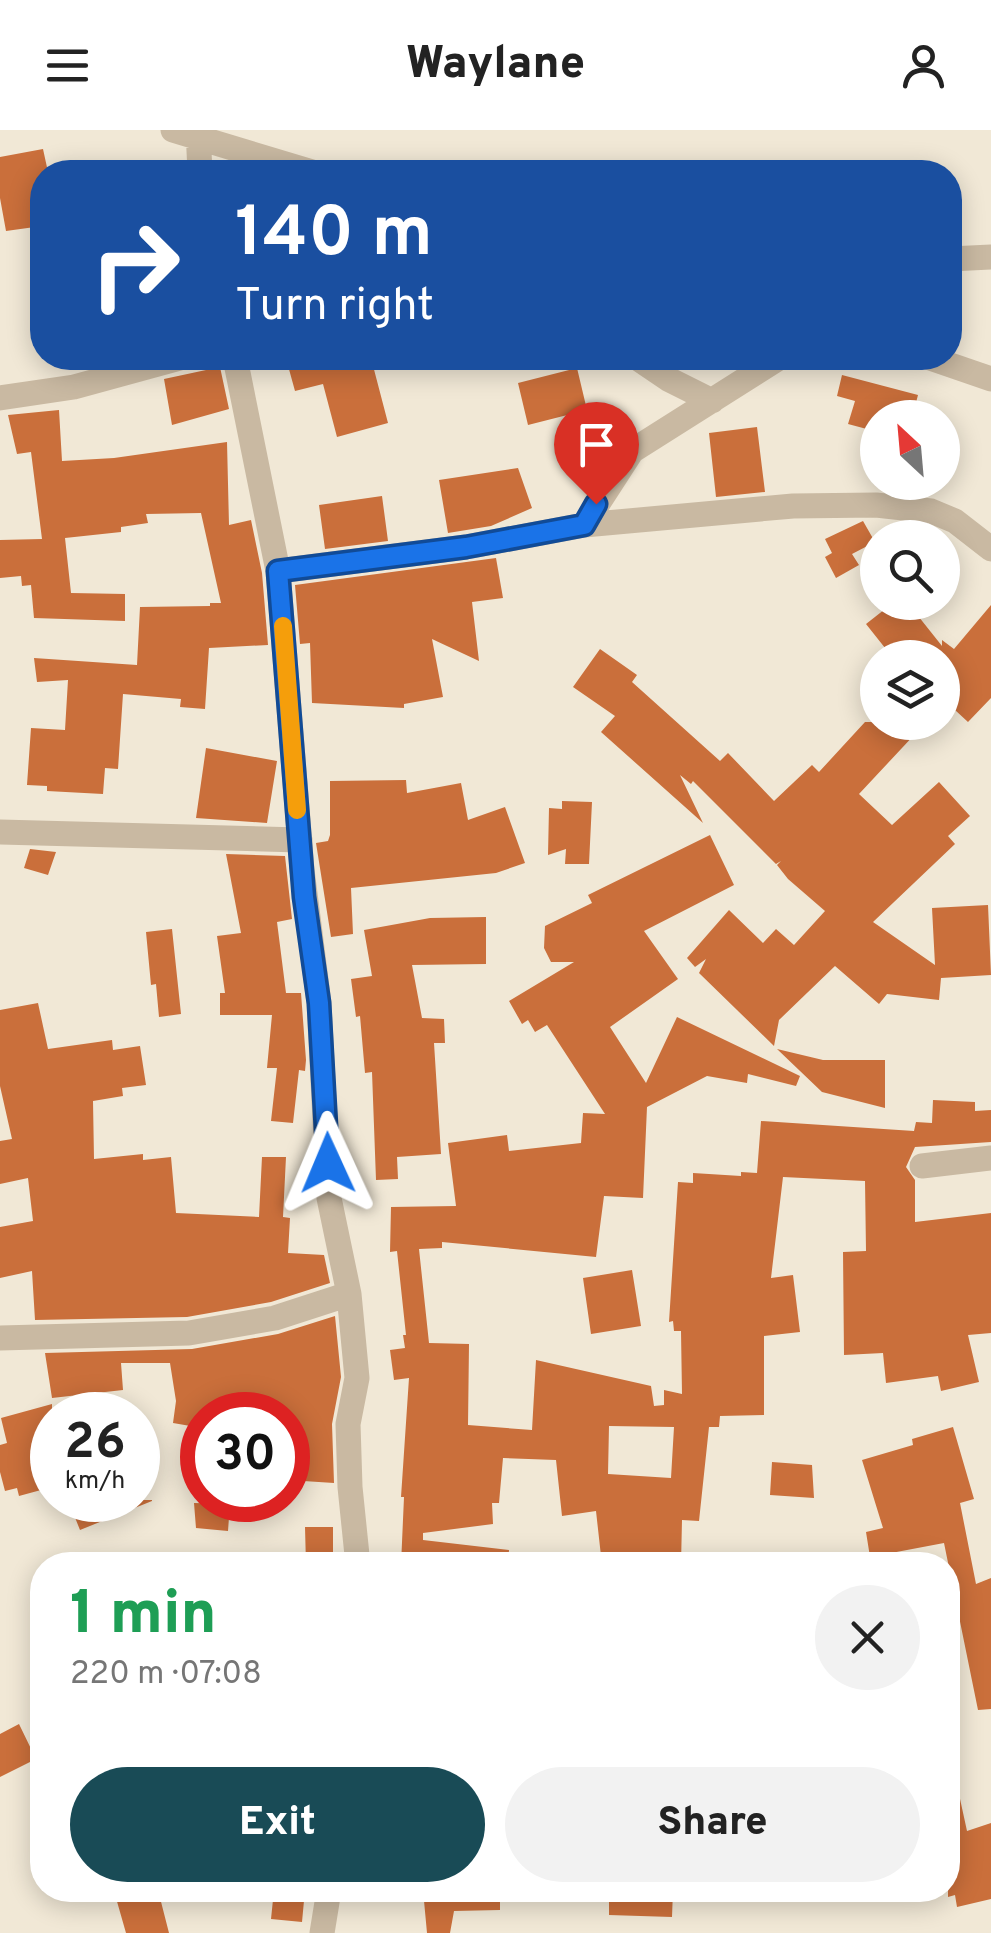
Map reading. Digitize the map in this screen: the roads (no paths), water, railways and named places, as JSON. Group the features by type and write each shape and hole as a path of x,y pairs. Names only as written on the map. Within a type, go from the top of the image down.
{"street":[{"path":"173,130 198,133 277,160"},
{"path":"198,133 199,160"},
{"path":"962,259 991,257"},
{"path":"0,398 74,388 138,370"},
{"path":"238,370 278,571 326,1093 329,1198 349,1294 358,1378 348,1424 357,1552"},
{"path":"655,370 712,400"},
{"path":"584,525 632,451 760,370"},
{"path":"962,370 991,380"},
{"path":"278,571 466,547 584,525 793,506 902,506 931,511 955,520 991,548"},
{"path":"0,832 300,840"},
{"path":"922,1166 991,1158"},
{"path":"0,1338 189,1333 274,1318 349,1294"},
{"path":"322,1933 326,1902"}]}
